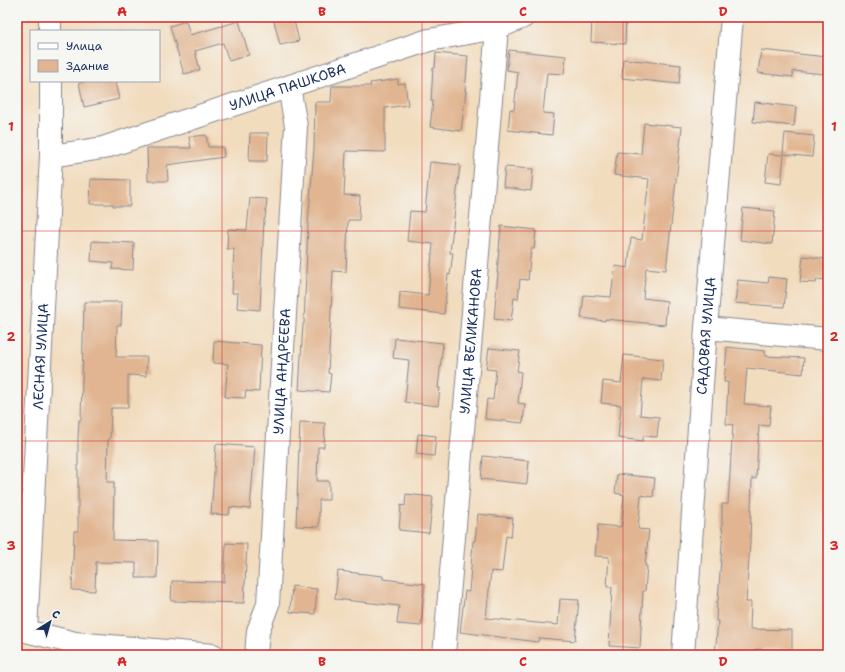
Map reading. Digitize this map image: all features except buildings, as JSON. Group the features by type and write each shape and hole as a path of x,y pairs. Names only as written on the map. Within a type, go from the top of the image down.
{"street":[{"path":"50,17 50,30"},
{"name":"УЛИЦА ПАШКОВА","path":"51,156 103,148 429,40 497,28 523,17"},
{"name":"САДОВАЯ УЛИЦА","path":"683,655 706,328 732,17"},
{"name":"УЛИЦА ВЕЛИКАНОВА","path":"444,655 497,28"},
{"name":"ЛЕСНАЯ УЛИЦА","path":"21,631 51,156 50,82"},
{"name":"УЛИЦА АНДРЕЕВА","path":"256,655 258,631 268,604 296,126 289,87"},
{"path":"706,328 828,339"},
{"path":"21,631 75,643 213,655"}]}
